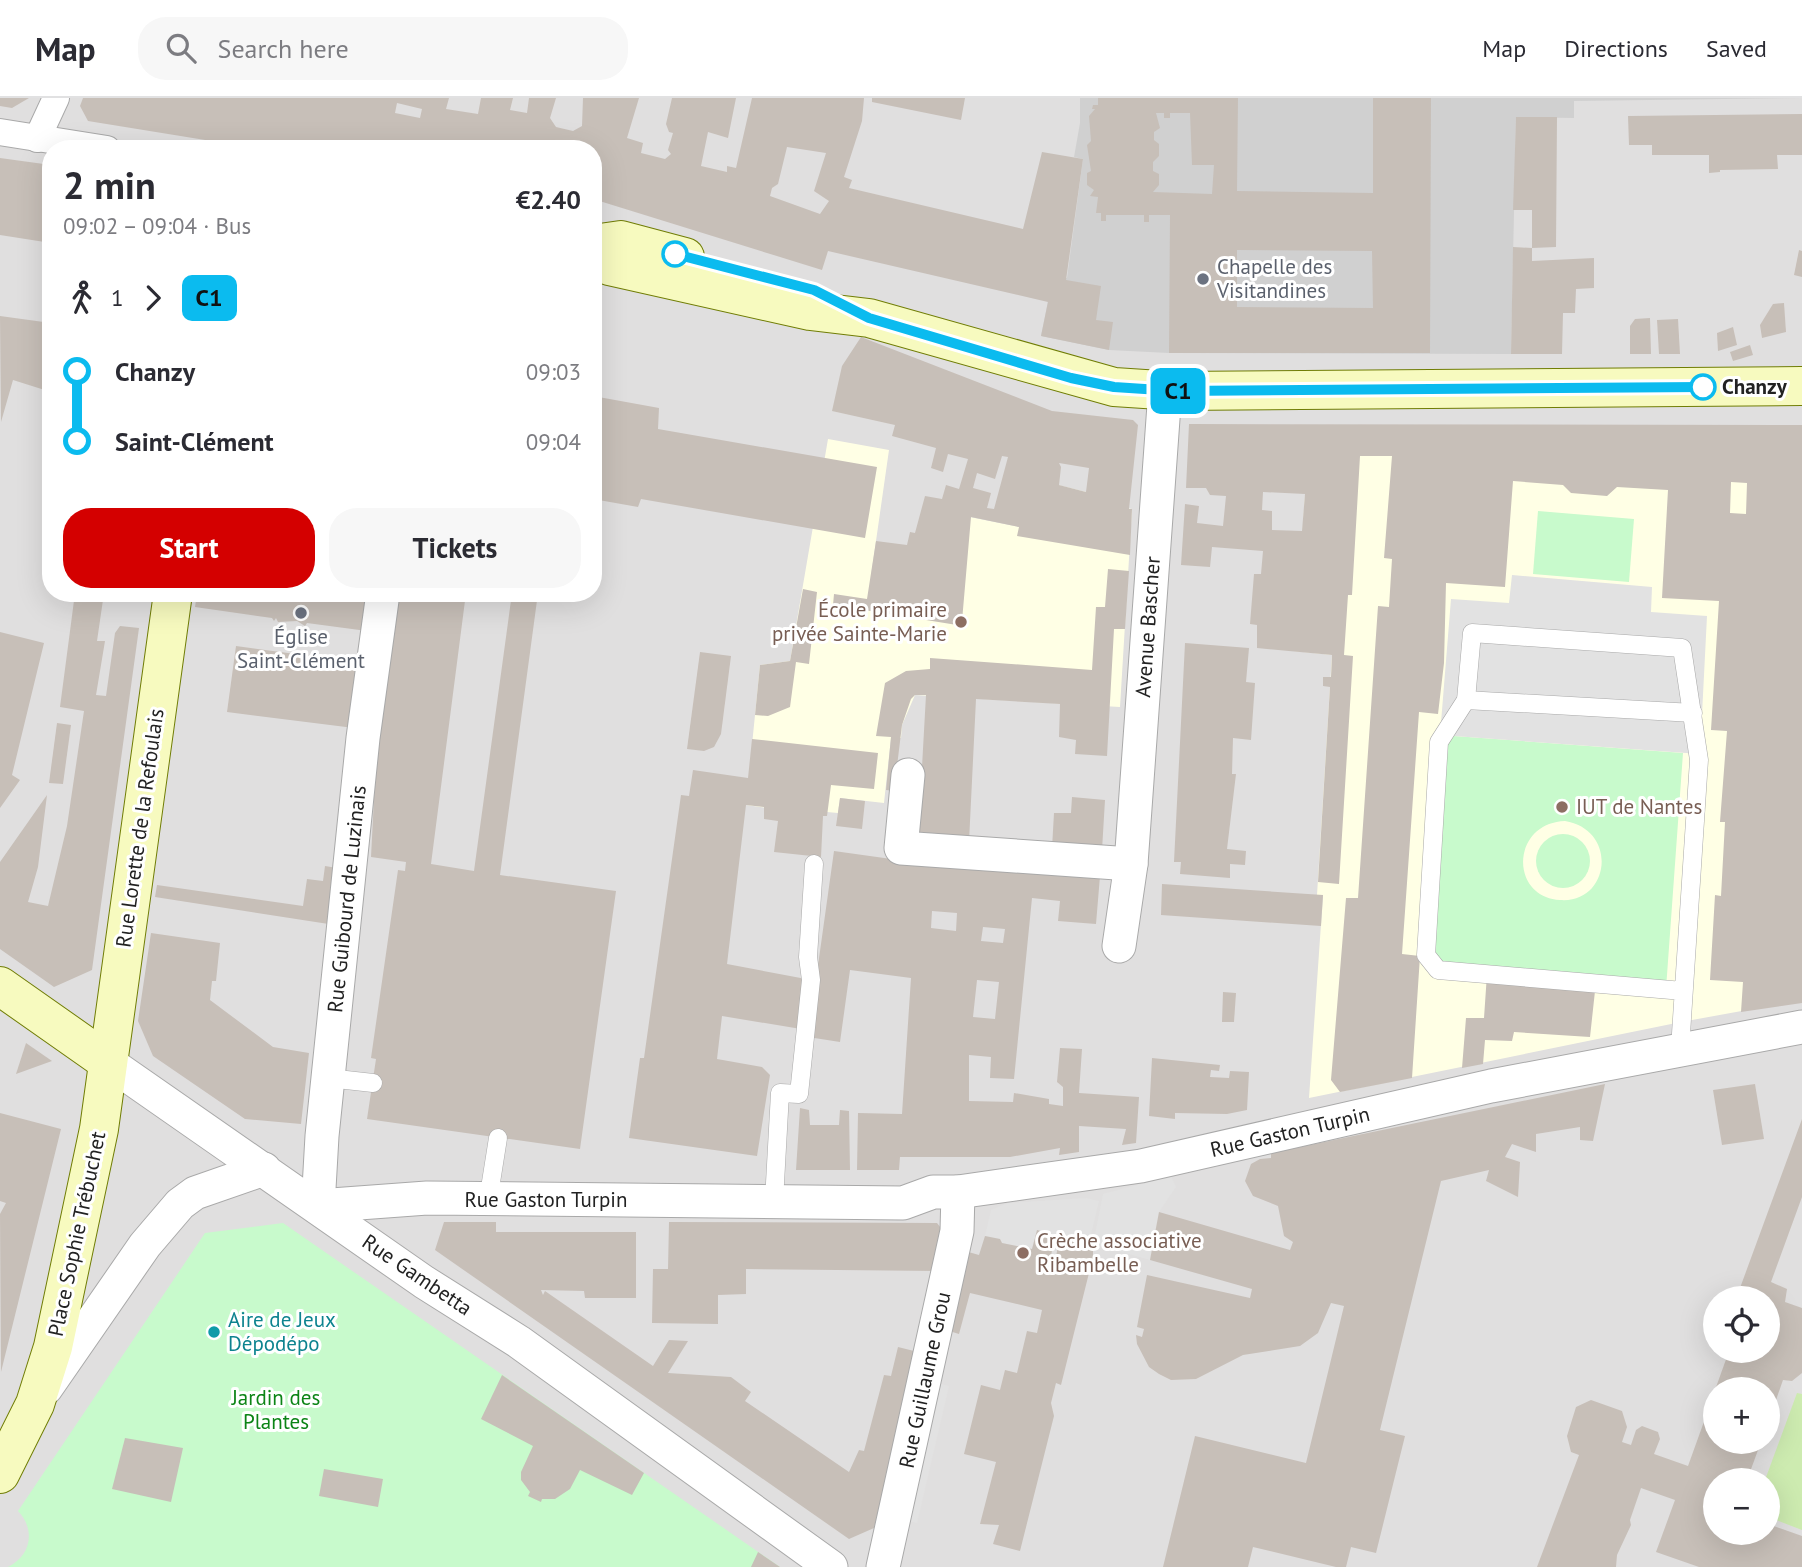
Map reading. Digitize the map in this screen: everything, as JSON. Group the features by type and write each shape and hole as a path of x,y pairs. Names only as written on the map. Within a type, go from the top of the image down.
{"main road":[{"path":"602,243 621,240 814,290 869,318"},
{"path":"602,260 609,266 810,311 869,318 1071,378 1114,387 1165,391 1802,386"},
{"name":"Rue Lorette de la Refoulais","path":"108,1062 172,602"},
{"name":"Rue Gambetta","path":"0,986 108,1062"},
{"name":"Place Sophie Trébuchet","path":"0,1474 34,1404 52,1347 99,1129 108,1062"}],"street":[{"path":"37,139 56,98"},
{"path":"0,132 44,140"},
{"name":"Avenue Bascher","path":"1119,946 1131,864 1165,391"},
{"name":"Rue Guibourd de Luzinais","path":"318,1206 328,1079 363,738 382,602"},
{"path":"908,775 901,848 1131,864"},
{"name":"Rue Gaston Turpin","path":"318,1206 427,1198 488,1201 903,1203 933,1192 958,1192 1141,1166 1491,1086 1802,1027"},
{"name":"Rue Gambetta","path":"108,1062 424,1282 519,1342 831,1567"},
{"name":"Place Sophie Trébuchet","path":"34,1404 145,1245 180,1204 195,1194 264,1169"},
{"name":"Rue Guillaume Grou","path":"883,1567 957,1231 958,1192"}],"lane":[{"path":"1680,1049 1699,760 1682,648 1472,633 1466,700 1439,742 1426,955 1438,970 1683,991"},
{"path":"1466,700 1693,713"},
{"path":"774,1201 780,1093 799,1094 811,980 808,957 814,864"},
{"path":"328,1079 373,1083"},
{"path":"488,1201 498,1138"}],"shaded area":[{"path":"0,98 1802,98 1802,1567 0,1567"},
{"path":"1080,98 1802,98 1574,101 1574,118 1516,117 1511,354 1169,353 1109,350 1041,336 1053,276 1067,278 1083,159 1074,157 1080,123"},
{"name":"IUT de Nantes","path":"1310,425 1802,425 1802,1003 1786,1003 1681,1022 1309,1098 1323,895 1317,895 1332,655 1294,651"},
{"name":"École primaire privée Sainte-Marie","path":"828,439 889,450 871,576 935,588 940,511 1019,527 1024,505 1038,480 1086,492 1085,502 1132,509 1120,707 915,695 902,725 901,738 891,738 884,803 840,798 838,813 827,812 827,816 746,805 760,665 790,661"},
{"path":"1512,575 1652,587 1651,612 1707,616 1700,754 1440,735 1451,599 1509,603"},
{"path":"1171,1176 1176,1187 1159,1212 1150,1260 1093,1244 1103,1194"},
{"path":"1086,1198 1099,1201 1089,1243 1037,1231 1032,1249 1002,1243 1000,1239 985,1236 991,1210 1008,1203"},
{"path":"937,1383 949,1386 917,1523 905,1520"}],"green space":[{"path":"1538,511 1634,519 1629,582 1533,574"},
{"path":"1440,735 1683,753 1666,989 1425,969","holes":["1565,821 1582,827 1594,838 1600,851 1602,865 1598,879 1589,891 1577,898 1560,900 1543,896 1532,887 1525,874 1523,860 1526,846 1534,834 1547,825"]},
{"path":"1563,834 1582,842 1590,861 1582,880 1563,888 1544,880 1536,861 1544,842"},
{"name":"Jardin des Plantes","path":"283,1223 780,1567 8,1567 22,1556 28,1542 27,1526 18,1511 205,1233"},
{"path":"1797,1393 1802,1394 1802,1530 1780,1522 1780,1468 1769,1468 1775,1454 1780,1454 1780,1439"}],"building":[{"path":"0,98 29,98 12,108 0,106"},
{"path":"83,98 449,98 446,109 478,114 481,98 513,98 510,110 527,113 529,98 556,98 550,118 556,127 573,131 582,126 583,98 639,98 627,138 643,143 641,153 665,159 671,154 668,150 673,133 669,132 666,124 672,98 736,98 728,138 708,132 701,166 727,172 727,166 736,168 752,98 864,98 862,121 844,177 852,180 849,188 1023,229 1042,152 1083,159 1066,280 1101,286 1096,320 1113,322 1109,350 1041,336 1048,302 828,251 822,270 602,202 602,140 205,140 88,121 80,106","holes":["397,103 422,109 420,118 395,113","787,147 826,153 814,191 829,201 820,214 770,196 772,188 778,184"]},
{"path":"872,98 965,98 961,120 872,102"},
{"path":"1098,98 1238,98 1237,191 1373,193 1373,98 1431,98 1430,353 1169,353 1170,215 1149,215 1149,222 1144,222 1144,215 1106,215 1106,221 1101,221 1101,213 1096,213 1098,197 1090,196 1094,190 1087,185 1087,173 1091,171 1087,145 1091,141 1089,116 1095,109 1092,109 1093,105 1098,105","holes":["1156,113 1164,113 1164,118 1170,118 1170,113 1190,113 1192,165 1214,165 1212,194 1153,192 1159,185 1159,174 1153,171 1153,162 1159,156 1159,144 1154,140 1154,132 1160,128","1237,250 1372,251 1373,308 1237,307"]},
{"path":"1802,114 1802,155 1777,155 1778,169 1720,170 1709,173 1709,155 1652,155 1652,145 1629,145 1628,116"},
{"path":"1516,117 1557,117 1556,247 1532,248 1532,210 1513,210"},
{"path":"0,158 42,164 42,242 0,235"},
{"path":"1513,247 1532,248 1532,261 1594,258 1594,288 1576,289 1575,313 1563,313 1562,354 1511,354"},
{"path":"1799,250 1802,251 1802,277 1794,275"},
{"path":"1784,303 1786,332 1762,338 1760,325 1773,304"},
{"path":"0,316 42,322 42,389 13,380 1,422"},
{"path":"1650,318 1651,354 1630,354 1630,326 1635,319"},
{"path":"1678,319 1680,354 1659,354 1657,320"},
{"path":"1733,327 1737,345 1718,351 1717,333"},
{"path":"861,337 1052,411 1133,420 1138,425 1129,509 1132,509 1130,555 1017,536 1019,527 971,517 962,621 957,625 833,605 834,594 867,599 876,541 907,545 910,532 915,533 925,496 942,499 946,485 959,489 968,459 948,454 943,472 931,468 936,448 892,436 895,425 832,411 842,366","holes":["1002,456 1008,457 994,509 987,508 991,493 973,488 977,473 995,479","1059,463 1089,468 1086,492 1059,485"]},
{"path":"1750,345 1753,355 1733,361 1730,352"},
{"path":"602,398 659,408 658,429 877,467 865,538 641,499 638,507 602,501"},
{"path":"1189,424 1802,425 1802,1003 1741,1012 1743,982 1710,980 1715,895 1721,896 1725,822 1720,822 1727,731 1711,730 1719,601 1662,598 1668,490 1617,487 1607,496 1571,493 1563,485 1513,481 1505,587 1446,583 1444,663 1438,714 1419,712 1402,954 1420,956 1412,1078 1340,1092 1331,1080 1346,898 1358,898 1378,606 1389,607 1392,559 1384,558 1392,456 1360,456 1352,595 1348,595 1344,655 1353,656 1339,884 1318,882 1330,687 1323,686 1323,677 1331,677 1332,655 1257,648 1257,625 1250,624 1254,574 1261,574 1263,551 1212,547 1210,567 1181,565 1185,504 1199,506 1197,523 1223,526 1226,496 1210,495 1206,488 1186,488","holes":["1731,482 1747,483 1746,514 1730,513","1263,492 1305,494 1302,531 1272,530 1272,511 1262,510"]},
{"path":"1108,569 1129,571 1125,629 1114,629 1107,756 1075,754 1076,740 1059,737 1060,704 976,699 969,842 918,839 926,695 915,695 911,699 902,725 894,791 886,790 891,737 876,736 885,683 906,671 930,669 930,658 1092,670 1096,607 1105,607"},
{"path":"803,589 817,592 809,664 796,662 790,707 768,716 755,715 760,665 790,661"},
{"path":"74,602 103,602 97,641 105,641 96,695 106,696 115,633 120,626 139,628 92,970 54,987 0,949 0,862 47,795 38,867 28,902 48,906 67,826 84,711 60,707"},
{"name":"Église Saint-Clément","path":"196,602 371,602 367,631 307,623 305,626 297,621 278,622 276,618 274,621 272,618 195,607"},
{"path":"395,602 465,602 431,864 474,871 511,602 537,602 500,875 616,891 580,1149 367,1119 376,1059 371,1058 398,870 405,871 406,862 371,857 375,779"},
{"path":"0,632 44,643 12,775 20,780 0,808"},
{"path":"1185,643 1249,648 1246,682 1255,683 1251,740 1233,738 1232,774 1236,774 1227,849 1246,851 1245,865 1230,864 1230,878 1180,874 1181,862 1174,862"},
{"path":"236,646 363,663 354,728 227,712"},
{"path":"700,652 731,656 721,734 714,747 704,751 687,749"},
{"path":"57,723 71,725 63,784 49,783"},
{"path":"752,739 878,753 874,789 831,785 827,816 823,816 821,857 774,852 778,821 764,819 764,807 746,805 727,964 806,979 801,1029 722,1016 717,1059 762,1067 770,1075 757,1156 629,1138 640,1058 644,1058 681,795 689,796 693,770 748,778"},
{"path":"1072,797 1105,800 1102,850 1052,848 1054,813 1071,813"},
{"path":"840,798 865,801 862,829 836,826"},
{"path":"834,851 920,863 1100,876 1096,924 1058,921 1060,901 1032,898 1014,1079 990,1078 991,1057 969,1055 969,1101 1013,1102 1014,1093 1049,1099 1049,1104 1063,1106 1063,1087 1057,1082 1060,1048 1082,1049 1079,1093 1139,1097 1136,1143 1122,1145 1126,1129 1079,1126 1079,1152 1059,1155 1060,1148 1010,1157 900,1157 899,1170 857,1170 858,1113 902,1114 911,978 850,970 840,1042 808,1037","holes":["932,911 957,913 956,931 931,928","983,927 1005,929 1003,943 981,941","977,980 999,982 995,1019 973,1017"]},
{"path":"325,866 337,868 335,925 155,897 157,885 303,906 307,879 323,881"},
{"path":"1162,884 1323,895 1321,926 1161,915"},
{"path":"151,933 220,943 216,981 212,981 210,1000 273,1047 309,1053 301,1124 245,1119 153,1056 138,1021"},
{"path":"1487,974 1595,991 1590,1037 1514,1032 1512,1041 1485,1040 1483,1064 1462,1068 1466,1018 1484,1018"},
{"path":"1223,992 1236,993 1234,1022 1222,1022"},
{"path":"26,1043 52,1061 16,1074"},
{"path":"1152,1058 1220,1065 1219,1071 1211,1070 1210,1077 1229,1078 1230,1071 1249,1072 1247,1110 1227,1114 1175,1113 1175,1119 1149,1116"},
{"path":"1605,1084 1593,1141 1580,1140 1580,1127 1536,1134 1536,1152 1512,1144 1505,1157 1520,1162 1518,1197 1486,1181 1489,1170 1441,1181 1380,1430 1405,1436 1376,1553 1351,1547 1346,1567 1336,1567 1253,1547 1248,1567 1163,1567 1195,1436 1306,1463 1344,1306 1331,1303 1318,1333 1300,1346 1243,1355 1196,1379 1171,1380 1159,1374 1149,1367 1137,1344 1136,1335 1142,1337 1144,1329 1137,1327 1147,1275 1250,1298 1252,1289 1150,1260 1159,1212 1290,1250 1293,1242 1284,1236 1278,1206 1253,1196 1245,1181 1251,1164 1260,1159 1271,1158 1271,1153"},
{"path":"1755,1084 1764,1139 1722,1145 1713,1090"},
{"path":"800,1108 809,1110 810,1125 839,1125 840,1110 849,1111 850,1170 796,1170"},
{"path":"0,1113 61,1129 1,1372 0,1214 6,1203 0,1201"},
{"path":"1802,1119 1802,1197 1771,1282 1787,1289 1785,1302 1802,1308 1802,1373 1792,1381 1783,1380 1780,1389 1780,1377 1720,1377 1725,1363 1780,1363 1780,1286 1741,1286"},
{"path":"444,1222 496,1222 496,1232 636,1232 636,1298 585,1298 584,1291 541,1290 543,1295 545,1291 653,1366 669,1340 688,1341 668,1373 731,1377 751,1392 745,1401 849,1472 859,1450 864,1451 884,1375 891,1376 898,1347 918,1352 874,1528 849,1539 435,1250"},
{"path":"669,1222 937,1223 947,1236 938,1271 746,1269 746,1294 718,1295 718,1324 652,1323 653,1269 668,1269"},
{"path":"1037,1230 1055,1235 1048,1271 1053,1272 1060,1236 1093,1244 1093,1257 1061,1385 1056,1383 1051,1403 1054,1416 1020,1551 993,1544 999,1525 980,1524 996,1462 964,1454 981,1385 1000,1390 1005,1370 1017,1373 1027,1331 1037,1333 1042,1310 970,1293 959,1334 946,1330 965,1251 979,1255 985,1236 1000,1239 1002,1243 1032,1249"},
{"path":"502,1375 644,1473 632,1495 580,1470 570,1489 555,1499 542,1499 541,1502 528,1496 530,1492 521,1480 521,1472 533,1446 481,1419"},
{"path":"1591,1400 1622,1411 1627,1427 1622,1442 1631,1445 1636,1430 1642,1426 1658,1432 1660,1439 1654,1454 1688,1466 1703,1424 1703,1454 1757,1454 1751,1468 1703,1468 1703,1545 1780,1545 1780,1528 1802,1536 1802,1567 1699,1567 1656,1552 1675,1500 1641,1488 1630,1520 1631,1525 1617,1555 1616,1567 1537,1567 1579,1455 1571,1452 1567,1436 1576,1407"},
{"path":"125,1438 183,1448 171,1502 112,1489"},
{"path":"324,1469 383,1479 378,1507 319,1496"},
{"path":"758,1552 780,1567 751,1567"}],"bus line":[{"name":"C1","path":"675,254 814,290 869,318 1071,378 1114,387 1175,391 1703,387"}],"place":[{"name":"Chapelle des Visitandines","path":"1203,279"},
{"name":"Chanzy","path":"1703,387"},
{"name":"Église Saint-Clément","path":"301,613"},
{"name":"École primaire privée Sainte-Marie","path":"961,622"},
{"name":"IUT de Nantes","path":"1562,807"},
{"name":"Crèche associative Ribambelle","path":"1023,1253"},
{"name":"Aire de Jeux Dépodépo","path":"214,1332"}]}
